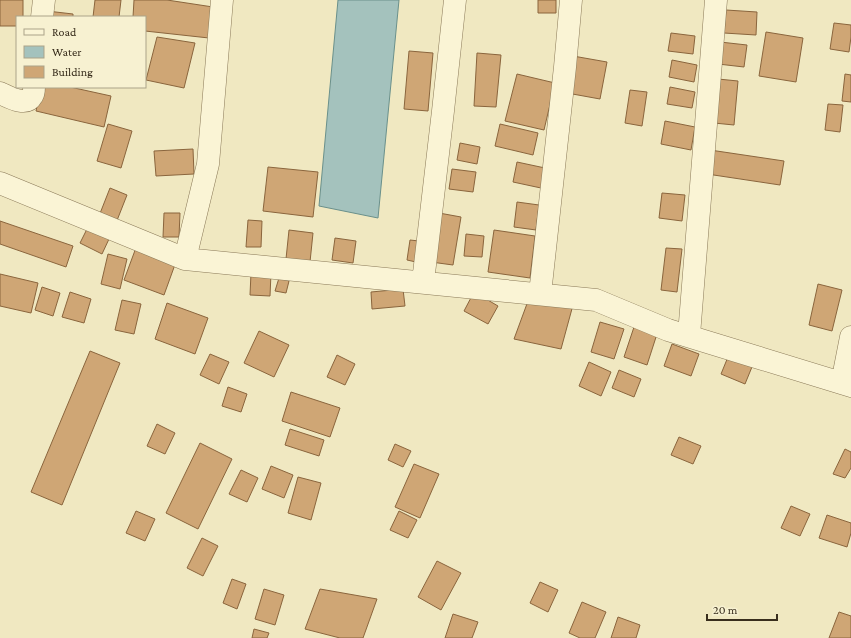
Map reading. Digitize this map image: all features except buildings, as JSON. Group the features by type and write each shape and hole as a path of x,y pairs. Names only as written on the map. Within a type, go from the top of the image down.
{"street":[{"path":"42,16 44,0"},
{"path":"185,259 208,164 222,0"},
{"path":"422,282 455,0"},
{"path":"540,294 571,0"},
{"path":"689,335 716,0"},
{"path":"0,93 22,102 29,100 33,96 34,88"},
{"path":"0,183 185,259 596,300 668,330 689,335 847,385 851,337"}],"water":[{"path":"338,0 399,0 378,218 319,206"}]}
